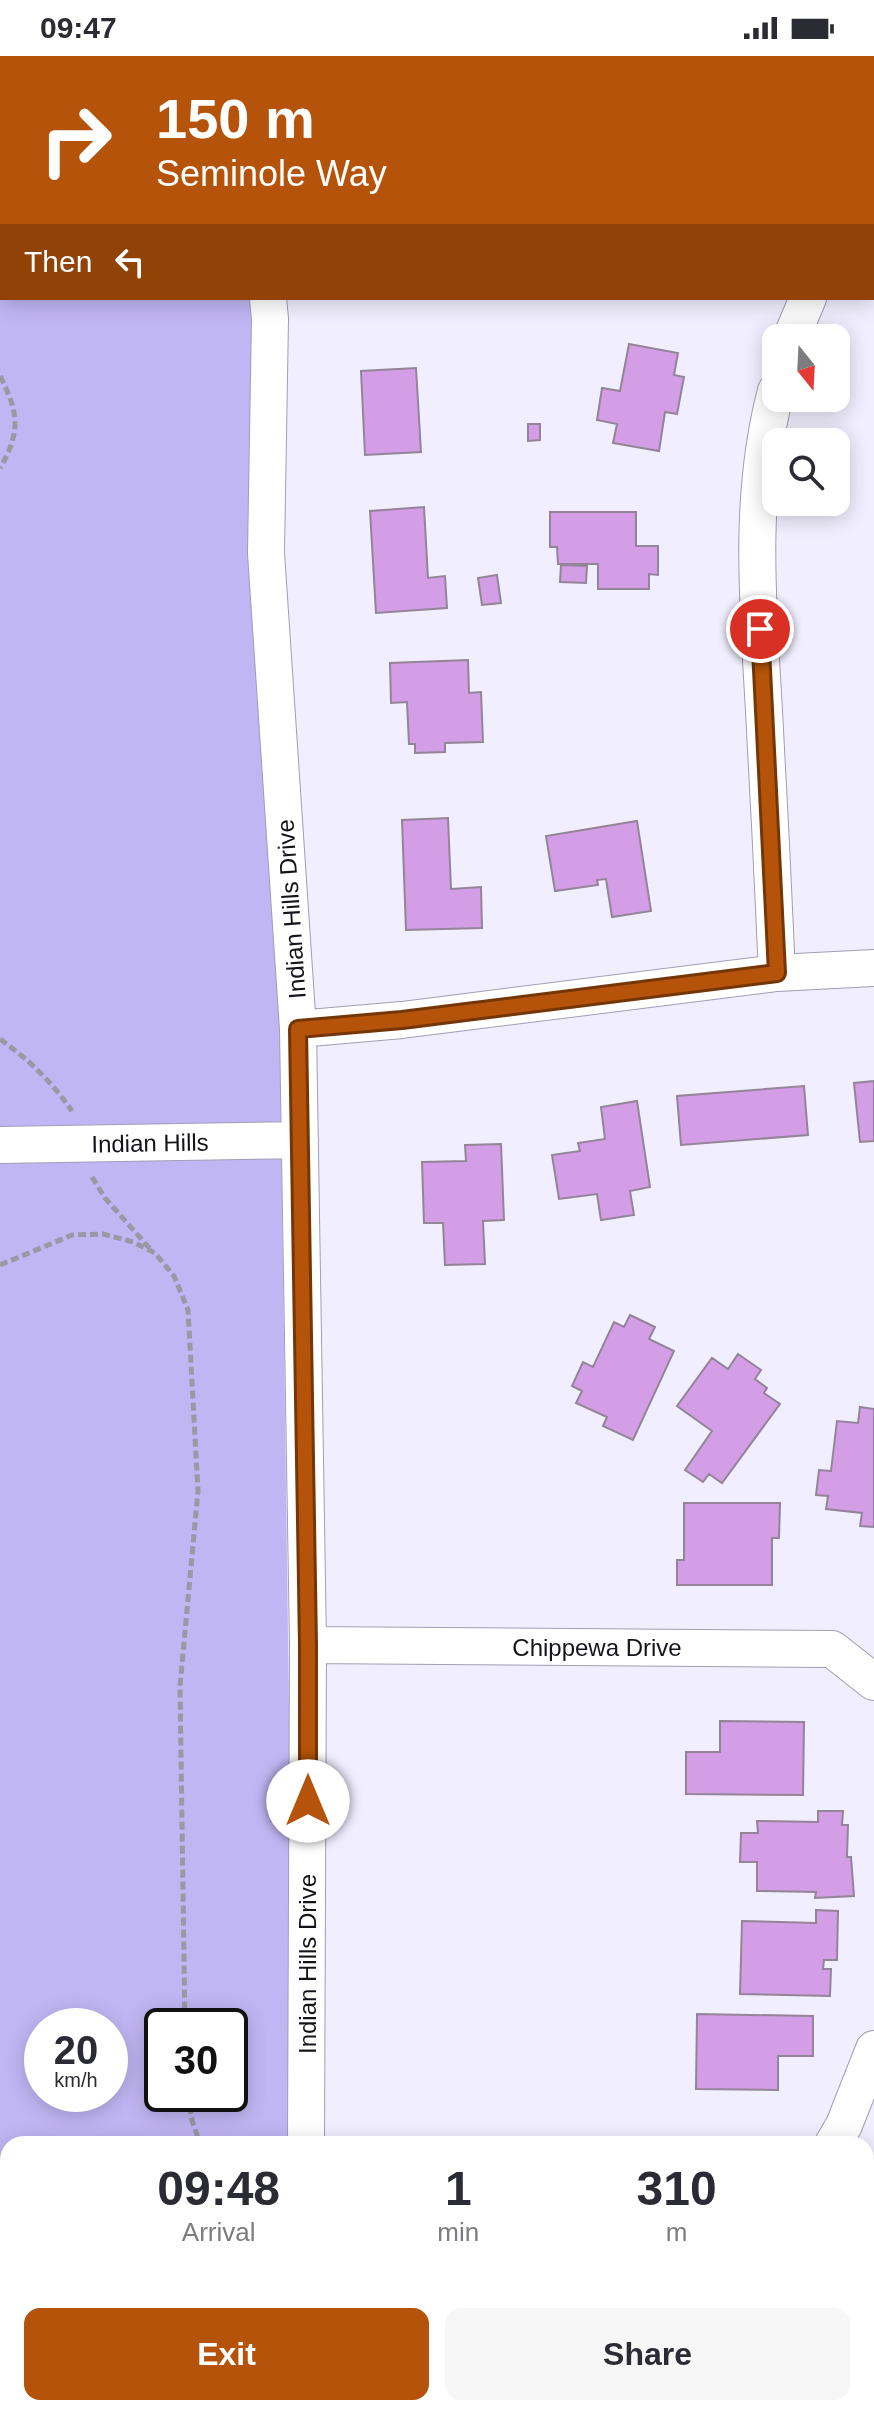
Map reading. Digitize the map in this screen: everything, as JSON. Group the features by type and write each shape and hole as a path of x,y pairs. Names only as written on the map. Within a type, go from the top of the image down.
{"street":[{"name":"Indian Hills Drive","path":"268,300 266,553 298,1029 308,1645 306,2136"},
{"path":"797,324 807,300"},
{"path":"772,412 760,469 757,522 777,973"},
{"path":"298,1029 402,1020 777,973 874,968"},
{"name":"Indian Hills","path":"0,1145 300,1140"},
{"name":"Chippewa Drive","path":"308,1645 832,1649 874,1682"},
{"path":"838,2136 874,2049"}],"path":[{"path":"0,376 15,407 14,443 0,468"},
{"path":"0,1265 72,1235 103,1234 133,1242 155,1253 174,1276 188,1310 198,1491 180,1686 185,2008"},
{"path":"191,2112 197,2136"}],"shaded area":[{"path":"0,300 265,300 270,319 295,2136 0,2136"}],"building":[{"path":"629,344 678,353 674,375 684,377 677,414 665,412 659,451 613,443 617,424 597,420 602,388 620,391"},
{"path":"416,368 421,452 365,455 361,371"},
{"path":"528,424 540,424 540,440 528,441"},
{"path":"424,507 428,578 445,576 447,608 376,613 370,511"},
{"path":"550,512 636,512 636,546 658,546 658,575 649,574 649,589 598,589 598,564 558,564 557,547 550,547"},
{"path":"561,565 587,566 586,583 560,582"},
{"path":"497,575 501,603 482,605 478,578"},
{"path":"468,660 469,693 481,692 483,742 445,743 445,752 415,753 415,744 409,744 407,702 391,703 390,663"},
{"path":"448,818 451,889 481,887 482,928 406,930 402,820"},
{"path":"637,821 651,911 612,917 606,879 597,880 598,885 555,891 546,836"},
{"path":"874,1081 874,1141 860,1142 854,1083"},
{"path":"804,1086 808,1135 681,1145 677,1096"},
{"path":"637,1101 650,1187 630,1191 634,1215 601,1220 597,1194 559,1199 552,1155 580,1151 578,1143 605,1139 601,1107"},
{"path":"501,1144 504,1220 483,1221 485,1264 445,1265 443,1223 424,1223 422,1162 466,1161 465,1145"},
{"path":"630,1315 655,1327 649,1339 674,1351 633,1440 603,1426 607,1417 576,1403 582,1391 572,1386 583,1362 593,1367 614,1322 624,1327"},
{"path":"738,1354 761,1370 755,1379 767,1388 764,1393 780,1404 722,1483 709,1474 703,1482 685,1470 712,1431 677,1406 712,1358 728,1369"},
{"path":"860,1407 874,1409 874,1527 860,1526 862,1513 826,1509 828,1496 816,1495 819,1470 831,1471 837,1421 858,1423"},
{"path":"684,1503 780,1503 779,1538 772,1538 772,1585 677,1585 677,1560 684,1560"},
{"path":"720,1721 804,1722 803,1795 686,1794 686,1752 720,1752"},
{"path":"818,1811 843,1811 842,1825 848,1825 847,1857 851,1857 854,1896 815,1898 816,1892 757,1891 757,1862 740,1862 741,1833 758,1833 757,1821 818,1822"},
{"path":"816,1910 838,1911 837,1960 824,1960 823,1969 831,1969 830,1996 740,1994 742,1921 816,1923"},
{"path":"697,2014 813,2016 813,2056 778,2056 778,2090 696,2089"}],"route":[{"path":"308,1801 298,1029 402,1020 777,973 760,629"}]}
